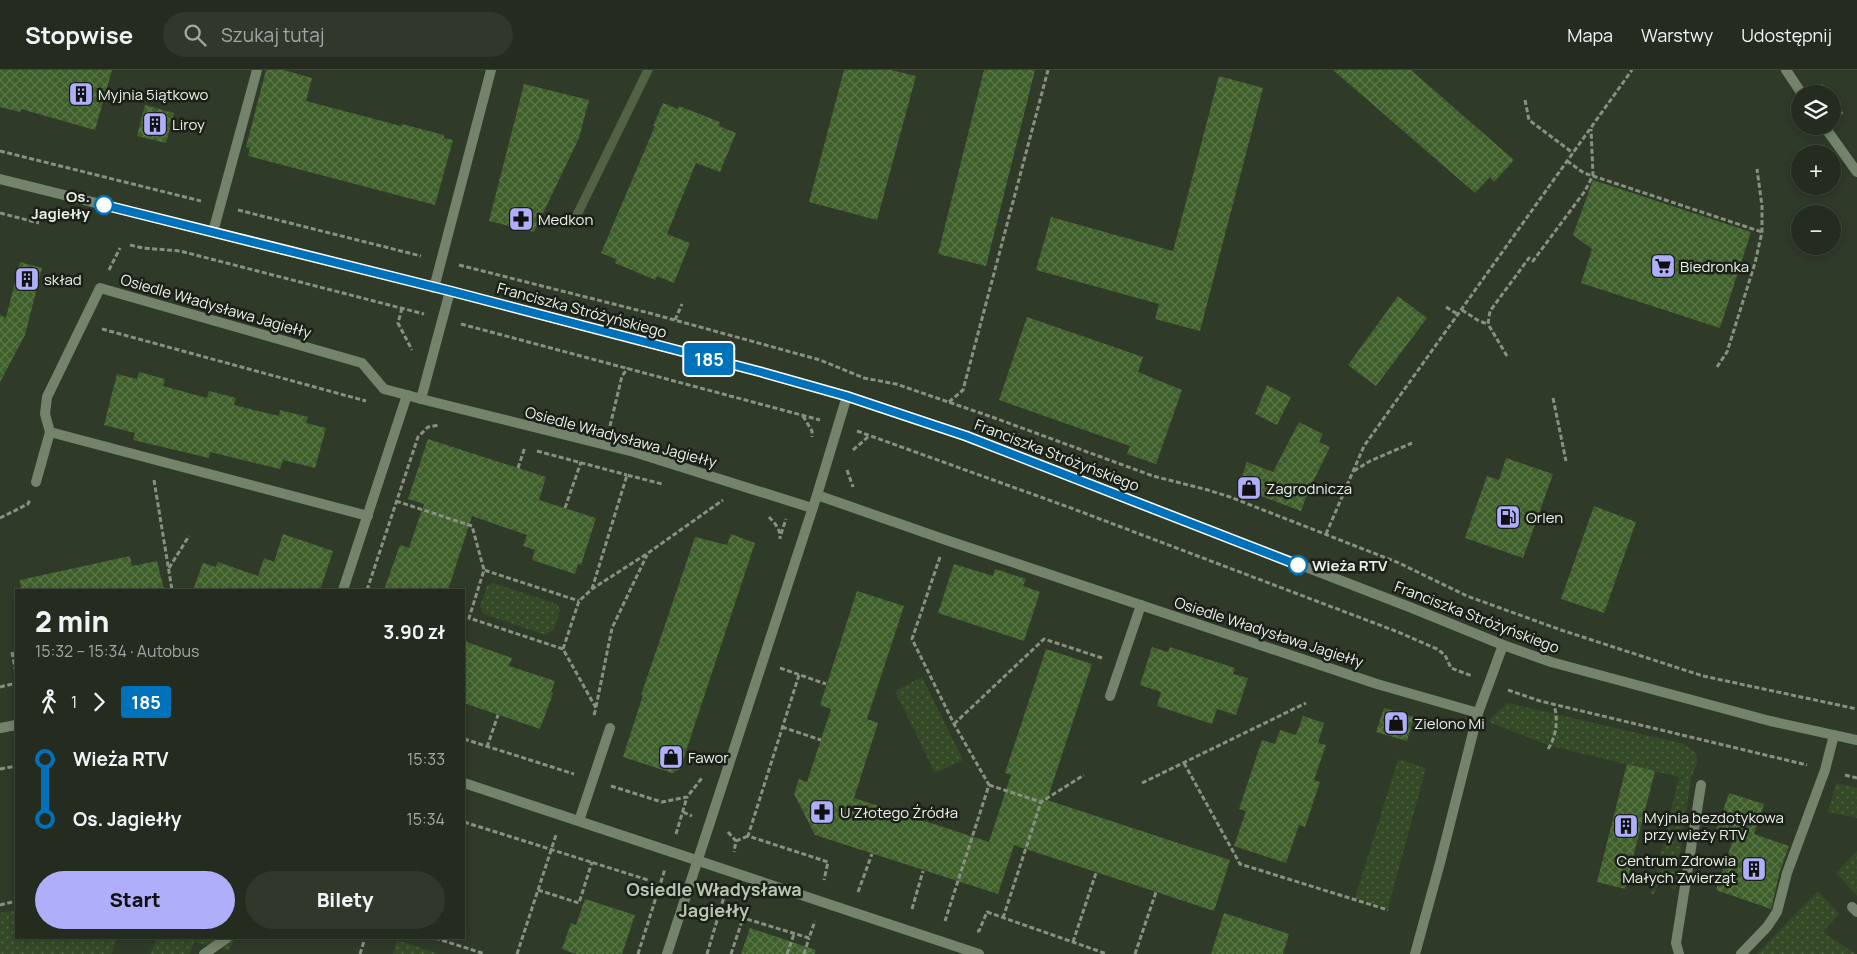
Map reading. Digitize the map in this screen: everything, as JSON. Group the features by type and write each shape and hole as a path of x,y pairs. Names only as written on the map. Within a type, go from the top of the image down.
{"street":[{"path":"213,232 257,70"},
{"path":"434,288 491,70"},
{"path":"1786,70 1796,85"},
{"path":"1830,135 1857,172"},
{"name":"Franciszka Stróżyńskiego","path":"0,180 450,291 846,396 975,440 1412,608 1503,646 1551,662 1677,697 1770,721 1857,740"},
{"name":"Osiedle Władysława Jagiełły","path":"36,482 50,432 45,414 47,397 100,288 362,363 384,389 634,452 812,508"},
{"path":"421,399 450,291"},
{"path":"343,589 407,395"},
{"path":"667,954 817,495 846,396"},
{"path":"50,432 368,516"},
{"name":"Osiedle Władysława Jagiełły","path":"817,495 1378,684 1478,713"},
{"path":"1110,696 1140,605"},
{"path":"1415,954 1478,713 1503,646"},
{"path":"0,728 15,725"},
{"path":"579,821 610,728"},
{"path":"1741,954 1767,927 1776,912 1825,770 1834,735"},
{"path":"465,783 979,954"},
{"path":"1679,954 1676,943 1701,785"},
{"path":"204,954 226,939"}],"path":[{"path":"950,402 963,390 1048,70"},
{"path":"1326,534 1364,446 1632,70"},
{"path":"1525,100 1529,120 1573,153"},
{"path":"1507,356 1488,324 1490,311 1529,258 1533,261 1585,191 1593,175 1591,127"},
{"path":"1567,161 1584,174 1593,175 1762,232"},
{"path":"1717,367 1726,352 1755,263 1762,232 1762,206 1757,169"},
{"path":"0,213 40,223"},
{"path":"130,245 180,251 402,308 838,425 1089,514 1398,632 1437,649 1445,655 1451,668 1524,696 1857,778"},
{"path":"676,320 682,304"},
{"path":"1446,307 1458,315"},
{"path":"402,308 398,323 427,378"},
{"path":"1462,310 1479,321 1488,324"},
{"path":"83,324 366,401"},
{"path":"605,445 622,376 628,368"},
{"path":"1554,398 1566,461"},
{"path":"803,415 812,430 812,439"},
{"path":"367,589 418,437 428,427 440,425"},
{"path":"851,452 854,447 869,435"},
{"path":"1353,471 1379,457 1412,443"},
{"path":"515,445 665,485"},
{"path":"518,468 525,448"},
{"path":"151,459 172,589"},
{"path":"565,508 581,462"},
{"path":"847,464 846,470 853,488"},
{"path":"592,589 627,475"},
{"path":"0,518 28,504 36,482"},
{"path":"713,498 732,503"},
{"path":"563,649 579,601 592,589 648,553 723,500"},
{"path":"396,501 472,526 484,570 469,618 563,649 596,708"},
{"path":"779,546 780,535 791,502"},
{"path":"768,516 776,523 780,535"},
{"path":"169,569 188,536"},
{"path":"946,540 912,639 954,724 988,785 1041,802"},
{"path":"594,716 612,628 648,553"},
{"path":"484,570 579,601"},
{"path":"1561,630 1703,676 1857,709"},
{"path":"954,724 1044,639 1108,659"},
{"path":"12,652 15,668"},
{"path":"748,836 799,675 826,684"},
{"path":"0,687 15,684"},
{"path":"1142,783 1306,703"},
{"path":"1548,749 1554,741 1557,718 1554,704"},
{"path":"487,747 498,715"},
{"path":"782,728 821,740"},
{"path":"1184,764 1240,864 1388,910"},
{"path":"0,769 15,766"},
{"path":"574,774 577,766"},
{"path":"1003,918 1041,802 1084,775"},
{"path":"945,921 988,785"},
{"path":"638,954 660,891 687,797"},
{"path":"517,954 562,815"},
{"path":"465,822 648,880 660,891"},
{"path":"736,841 748,836 828,862 823,880 832,882"},
{"path":"858,892 872,854"},
{"path":"538,890 579,903 592,862"},
{"path":"912,910 923,871"},
{"path":"1073,942 1096,873"},
{"path":"850,888 867,894"},
{"path":"1135,954 1156,892"},
{"path":"0,904 15,901"},
{"path":"903,906 920,912"},
{"path":"720,910 809,938"},
{"path":"970,928 979,931 987,912 1107,954"},
{"path":"731,954 742,918"},
{"path":"937,918 954,924"},
{"path":"804,954 816,919"},
{"path":"707,954 713,933"},
{"path":"787,954 794,934"},
{"path":"360,954 365,939"},
{"path":"438,939 485,954"}],"green space":[{"path":"493,583 557,604 560,609 554,630 545,635 484,614 480,606 487,586"},
{"path":"922,677 963,760 935,773 895,691"},
{"path":"1508,703 1684,744 1696,753 1697,763 1691,778 1675,891 1668,883 1659,881 1654,895 1651,894 1679,777 1551,746 1491,723 1490,720 1494,715"},
{"path":"1398,759 1426,768 1388,908 1355,898"},
{"path":"1836,783 1857,788 1857,818 1828,812"},
{"path":"1857,851 1857,896 1836,873"},
{"path":"1818,891 1839,914 1823,932 1856,954 1757,954"},
{"path":"15,910 15,939 118,939 111,954 0,954 0,913"},
{"path":"157,939 234,939 229,951 194,942 190,954 150,954"},
{"path":"397,940 439,954 393,954"}],"building":[{"path":"0,70 112,70 95,130 21,109 20,112 0,107"},
{"path":"266,70 283,70 312,78 306,101 401,126 402,124 444,135 444,138 453,140 435,205 248,156 250,148 246,147"},
{"path":"844,70 891,70 916,76 877,220 809,202"},
{"path":"984,70 1035,70 986,266 938,254"},
{"path":"1333,70 1411,70 1514,160 1494,182 1490,177 1475,193"},
{"path":"1219,76 1263,88 1200,331 1155,319 1159,304 1036,270 1051,217 1173,251"},
{"path":"524,84 589,100 579,138 534,232 489,221"},
{"path":"663,103 678,109 679,106 720,122 719,126 736,133 720,172 696,163 667,234 690,243 674,283 657,276 655,280 615,263 616,259 601,253"},
{"name":"Liroy","path":"145,105 174,113 166,143 137,136"},
{"name":"Biedronka","path":"1593,180 1751,232 1720,328 1581,283 1592,249 1573,235"},
{"path":"20,262 42,268 25,335 0,382 0,315 6,318"},
{"path":"1398,296 1427,318 1376,386 1348,365"},
{"path":"1027,317 1143,357 1138,372 1182,390 1156,464 1127,454 1130,446 999,400"},
{"path":"139,372 165,379 163,386 207,398 209,391 236,398 234,405 279,416 280,410 308,417 306,423 326,428 315,468 283,460 280,469 210,452 209,458 133,440 135,433 104,425 117,374 137,379"},
{"path":"1267,385 1291,397 1277,425 1255,414"},
{"path":"1299,422 1323,434 1319,442 1330,447 1301,511 1238,487 1247,462 1273,472"},
{"path":"428,439 546,477 539,500 596,518 581,565 578,564 575,574 532,560 535,550 523,546 527,535 472,516 448,589 384,589 400,545 409,548 424,504 408,499"},
{"path":"1506,458 1553,474 1523,558 1465,538 1487,476 1499,480"},
{"path":"1594,506 1636,522 1604,613 1561,599"},
{"path":"283,534 333,551 320,589 193,589 203,563 216,567 218,562 258,576 264,558 274,562"},
{"path":"731,534 755,543 680,769 672,773 623,757 643,695 641,695 695,537 727,545"},
{"path":"130,556 132,566 157,561 164,589 21,589 20,580"},
{"path":"954,564 993,576 995,569 1026,579 1023,586 1040,592 1024,641 938,613"},
{"path":"857,591 904,606 867,719 878,723 854,798 989,842 1011,775 1005,773 1046,649 1092,664 1047,800 1230,860 1214,911 1014,845 998,894 815,835 794,794 799,779 807,782 831,709 820,705"},
{"path":"465,641 512,658 509,666 555,681 551,692 553,693 540,729 465,703"},
{"path":"1152,647 1168,652 1170,647 1235,668 1233,674 1248,678 1236,715 1217,709 1212,724 1157,706 1161,692 1140,685"},
{"name":"Zielono Mi","path":"1384,708 1414,717 1407,741 1376,732"},
{"path":"1303,716 1324,723 1318,743 1326,745 1314,780 1320,782 1305,827 1299,825 1286,863 1234,846 1246,811 1239,809 1262,740 1275,744 1280,730 1296,735"},
{"name":"Myjnia bezdotykowa przy wieży RTV","path":"1627,764 1655,771 1625,889 1597,882"},
{"name":"Centrum Zdrowia Małych Zwierząt","path":"1729,793 1764,804 1754,834 1789,846 1780,871 1771,909 1716,890 1733,840 1715,834"},
{"path":"585,899 635,915 622,954 576,954 562,949 571,923 576,925"},
{"path":"1224,913 1289,934 1283,954 1211,954"},
{"path":"750,928 816,950 815,954 741,954"}],"waterway":[{"path":"574,221 648,70"}],"bus line":[{"name":"185","path":"104,205 450,291 846,396 966,436 1298,565"}],"place":[{"name":"Myjnia 5iątkowo","path":"81,94"},
{"name":"Liroy","path":"155,124"},
{"name":"Os. Jagiełły","path":"104,205"},
{"name":"Medkon","path":"521,219"},
{"name":"Biedronka","path":"1663,266"},
{"name":"skład","path":"27,279"},
{"name":"Zagrodnicza","path":"1249,488"},
{"name":"Orlen","path":"1508,517"},
{"name":"Wieża RTV","path":"1298,565"},
{"name":"Zielono Mi","path":"1396,723"},
{"name":"Fawor","path":"671,757"},
{"name":"U Złotego Źródła","path":"822,812"},
{"name":"Myjnia bezdotykowa przy wieży RTV","path":"1626,826"},
{"name":"Centrum Zdrowia Małych Zwierząt","path":"1754,869"}],"district":[{"name":"Osiedle Władysława Jagiełły","path":"714,900"}]}
